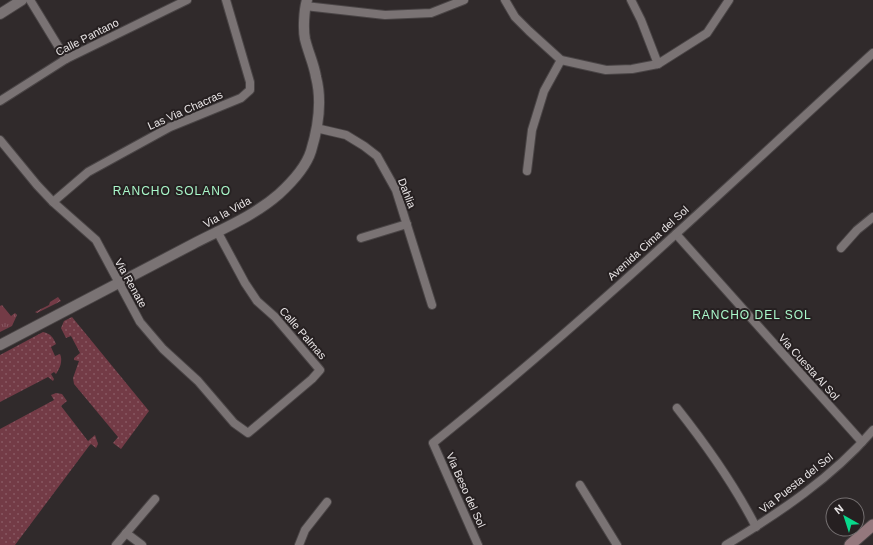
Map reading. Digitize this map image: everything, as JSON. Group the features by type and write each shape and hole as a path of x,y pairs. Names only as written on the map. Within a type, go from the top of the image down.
{"main road":[{"path":"850,545 873,526"}],"street":[{"path":"0,14 22,0"},
{"path":"30,0 66,59"},
{"name":"Calle Pantano","path":"0,101 66,59 187,0"},
{"path":"306,3 385,15 431,13 464,0"},
{"path":"505,0 516,17 529,31 561,60 606,70 632,69 658,64 707,33 729,0"},
{"path":"632,0 658,64"},
{"name":"Las Via Chacras","path":"53,202 88,172 170,127 241,98 250,90 250,82 226,1"},
{"name":"Via la Vida","path":"0,345 119,284 217,231 243,219 278,195 297,175 311,152 319,103 316,77 305,37 306,3"},
{"name":"Avenida Cima del Sol","path":"433,443 497,392 676,234 873,53"},
{"path":"527,171 532,130 544,91 561,60"},
{"name":"Dahlia","path":"316,128 346,135 377,156 396,190 432,304"},
{"name":"Via Renate","path":"0,140 53,202 96,240 140,322 163,349 198,381 234,423 248,433"},
{"path":"841,248 857,230 873,217"},
{"path":"361,238 407,224"},
{"name":"Calle Palmas","path":"217,231 245,284 257,301 275,317 320,370 312,379 248,433"},
{"name":"Via Cuesta Al Sol","path":"676,234 862,442"},
{"path":"677,408 707,446 746,508 756,527"},
{"name":"Via Puesta del Sol","path":"726,545 791,504 830,472 873,430"},
{"name":"Via Beso del Sol","path":"433,443 478,545"},
{"path":"580,485 616,545"},
{"path":"116,545 155,499"},
{"path":"299,545 305,530 326,502"},
{"path":"126,533 142,545"}],"green space":[{"path":"58,297 61,301 37,313 35,312 49,305 50,302"},
{"path":"2,305 11,316 15,313 17,315 12,326 0,332 0,306"},
{"path":"72,317 149,411 121,449 113,443 118,437 74,384 73,378 79,361 74,360 74,358 80,353 71,336 66,338 61,328 64,321"},
{"path":"43,332 53,338 56,344 51,347 55,356 60,354 61,357 61,364 56,374 54,372 51,374 54,379 53,381 48,377 0,402 0,355"},
{"path":"56,393 62,394 67,401 61,406 88,441 95,435 98,444 96,448 91,444 89,446 15,545 0,545 0,429 54,400 51,395"}],"district":[{"name":"RANCHO SOLANO","path":"172,191"},
{"name":"RANCHO DEL SOL","path":"752,315"}]}
